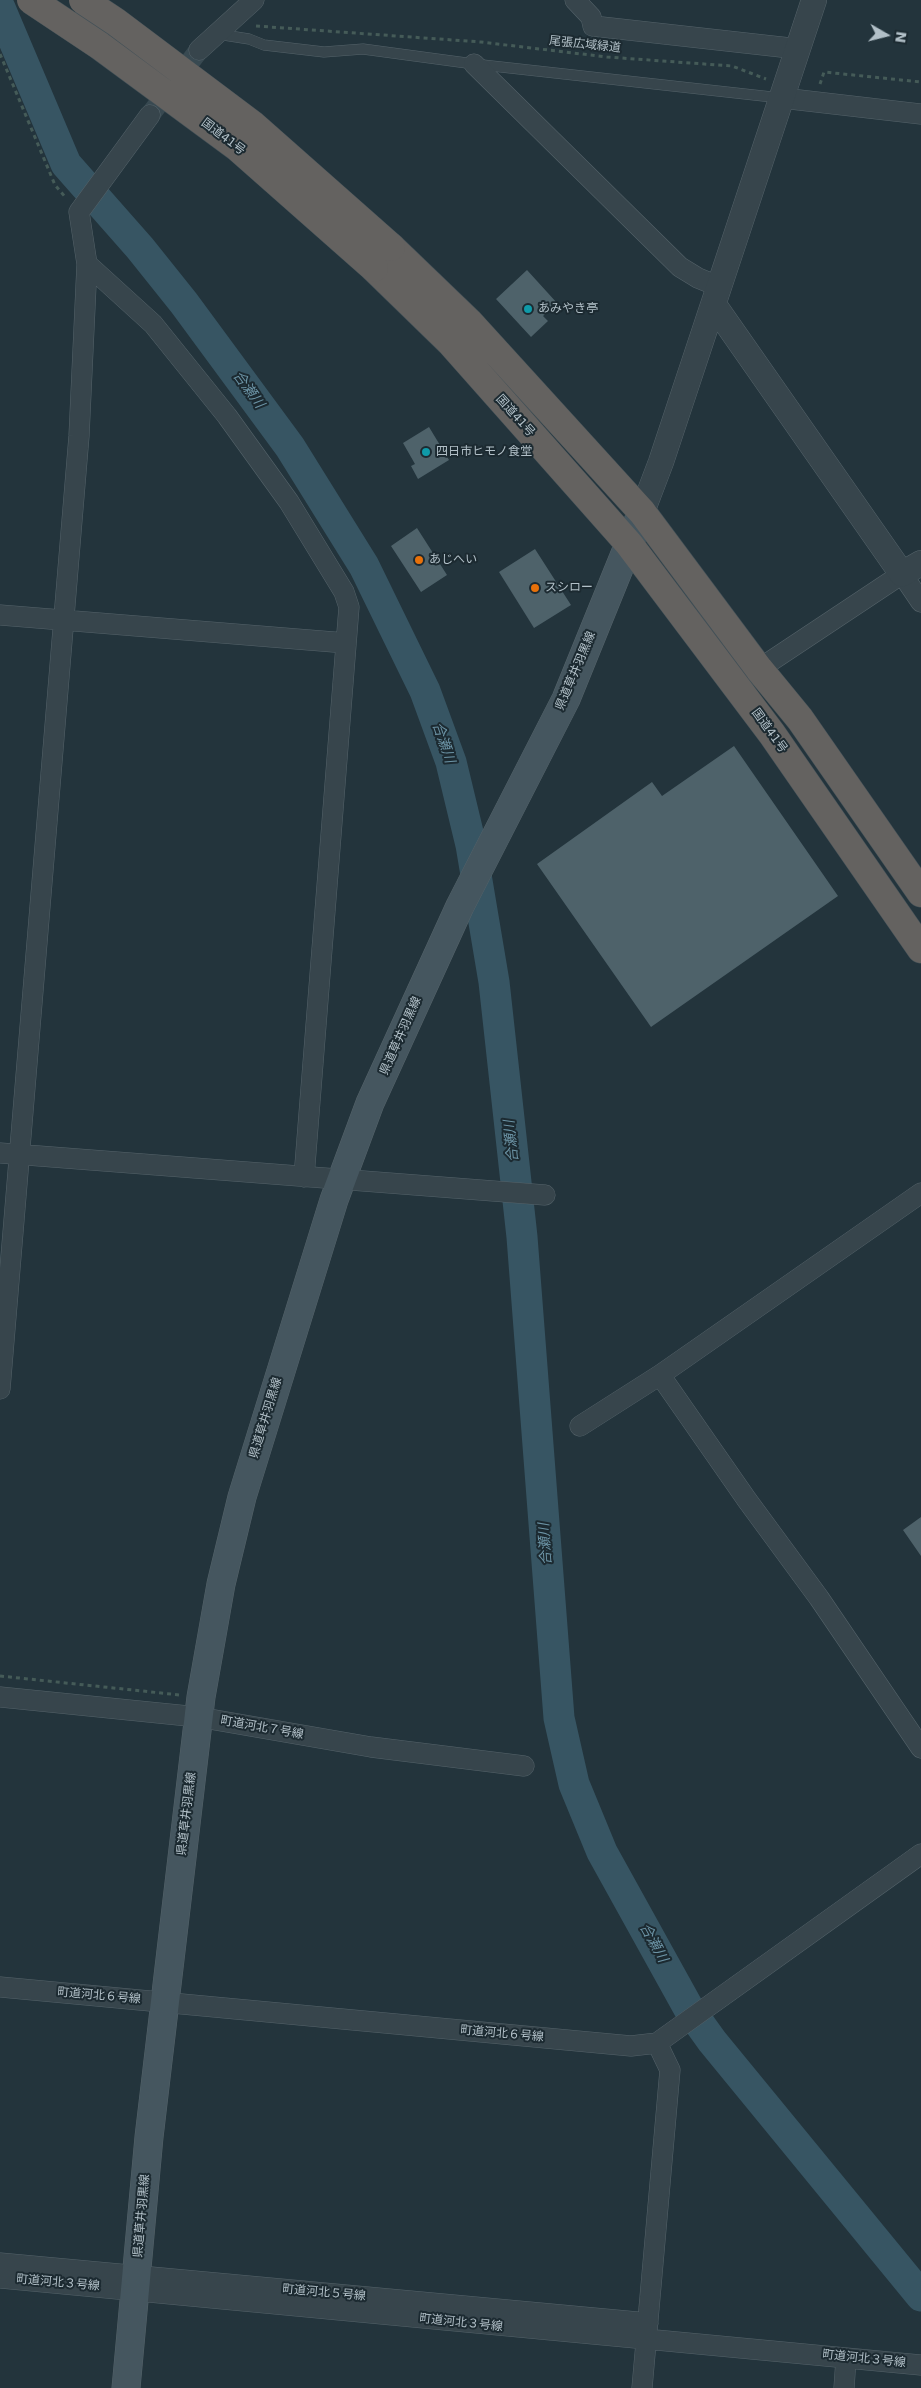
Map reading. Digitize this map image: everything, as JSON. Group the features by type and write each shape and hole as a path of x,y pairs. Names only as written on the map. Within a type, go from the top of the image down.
{"highway":[{"name":"国道41号","path":"31,0 100,46 469,322 642,512 758,669 800,719 921,893"},
{"name":"国道41号","path":"83,0 116,22 254,125 383,258 450,342 629,544 772,734 921,949"}],"main road":[{"name":"県道草井羽黒線","path":"126,2388 149,2137 199,1707 221,1584 242,1497 342,1180 370,1103 460,906 566,699 642,512"}],"street":[{"path":"199,50 254,0"},
{"path":"575,0 591,17 593,26 799,49"},
{"path":"642,512 661,462 717,296 814,0"},
{"path":"474,64 680,267 698,278 717,296 912,569 921,602"},
{"path":"784,92 921,114"},
{"path":"0,1389 9,1154 64,620 78,436 87,264 81,208 150,114"},
{"path":"87,264 153,324 227,416 289,502 344,592 348,607 304,1177"},
{"path":"758,669 912,569"},
{"path":"0,615 346,643"},
{"path":"9,1154 545,1195"},
{"path":"580,1426 660,1375 921,1193"},
{"path":"660,1375 747,1500 819,1598 921,1748"},
{"name":"町道河北７号線","path":"0,1697 199,1707 371,1747 524,1766"},
{"path":"642,2388 670,2070 657,2043 921,1854"},
{"name":"町道河北６号線","path":"0,1987 631,2046 657,2043"},
{"name":"町道河北５号線","path":"0,2263 137,2283 647,2332"},
{"name":"町道河北３号線","path":"0,2278 137,2283"},
{"name":"町道河北３号線","path":"647,2332 673,2340 838,2356 846,2359 921,2365"},
{"path":"844,2388 846,2359"}],"lane":[{"path":"222,30 264,45 316,51 335,52 363,49 474,64 784,92"}],"path":[{"name":"尾張広域緑道","path":"222,30 481,42 607,57 732,66 784,92"},
{"path":"0,54 55,185 81,208"},
{"path":"818,87 824,72 921,82"},
{"path":"0,1676 199,1707"}],"building":[{"name":"あみやき亭","path":"527,270 557,303 543,316 548,321 531,337 496,299"},
{"name":"四日市ヒモノ食堂","path":"429,427 449,460 418,479 411,466 415,464 403,443"},
{"name":"あじへい","path":"417,528 447,575 421,592 391,546"},
{"name":"スシロー","path":"535,549 571,605 534,628 499,572"},
{"path":"734,746 838,896 651,1027 537,864 652,782 662,796"},
{"path":"921,1517 921,1556 903,1530"}],"waterway":[{"name":"合瀬川","path":"0,8 66,164 140,248 184,303 290,447 364,566 425,691 451,762 471,845 494,982 522,1237 559,1718 574,1784 602,1852 689,2009 712,2041 921,2296"}],"tunnel":[{"path":"150,115 199,50"}],"place":[{"name":"あみやき亭","path":"528,309"},
{"name":"四日市ヒモノ食堂","path":"426,452"},
{"name":"あじへい","path":"419,560"},
{"name":"スシロー","path":"535,588"}]}
